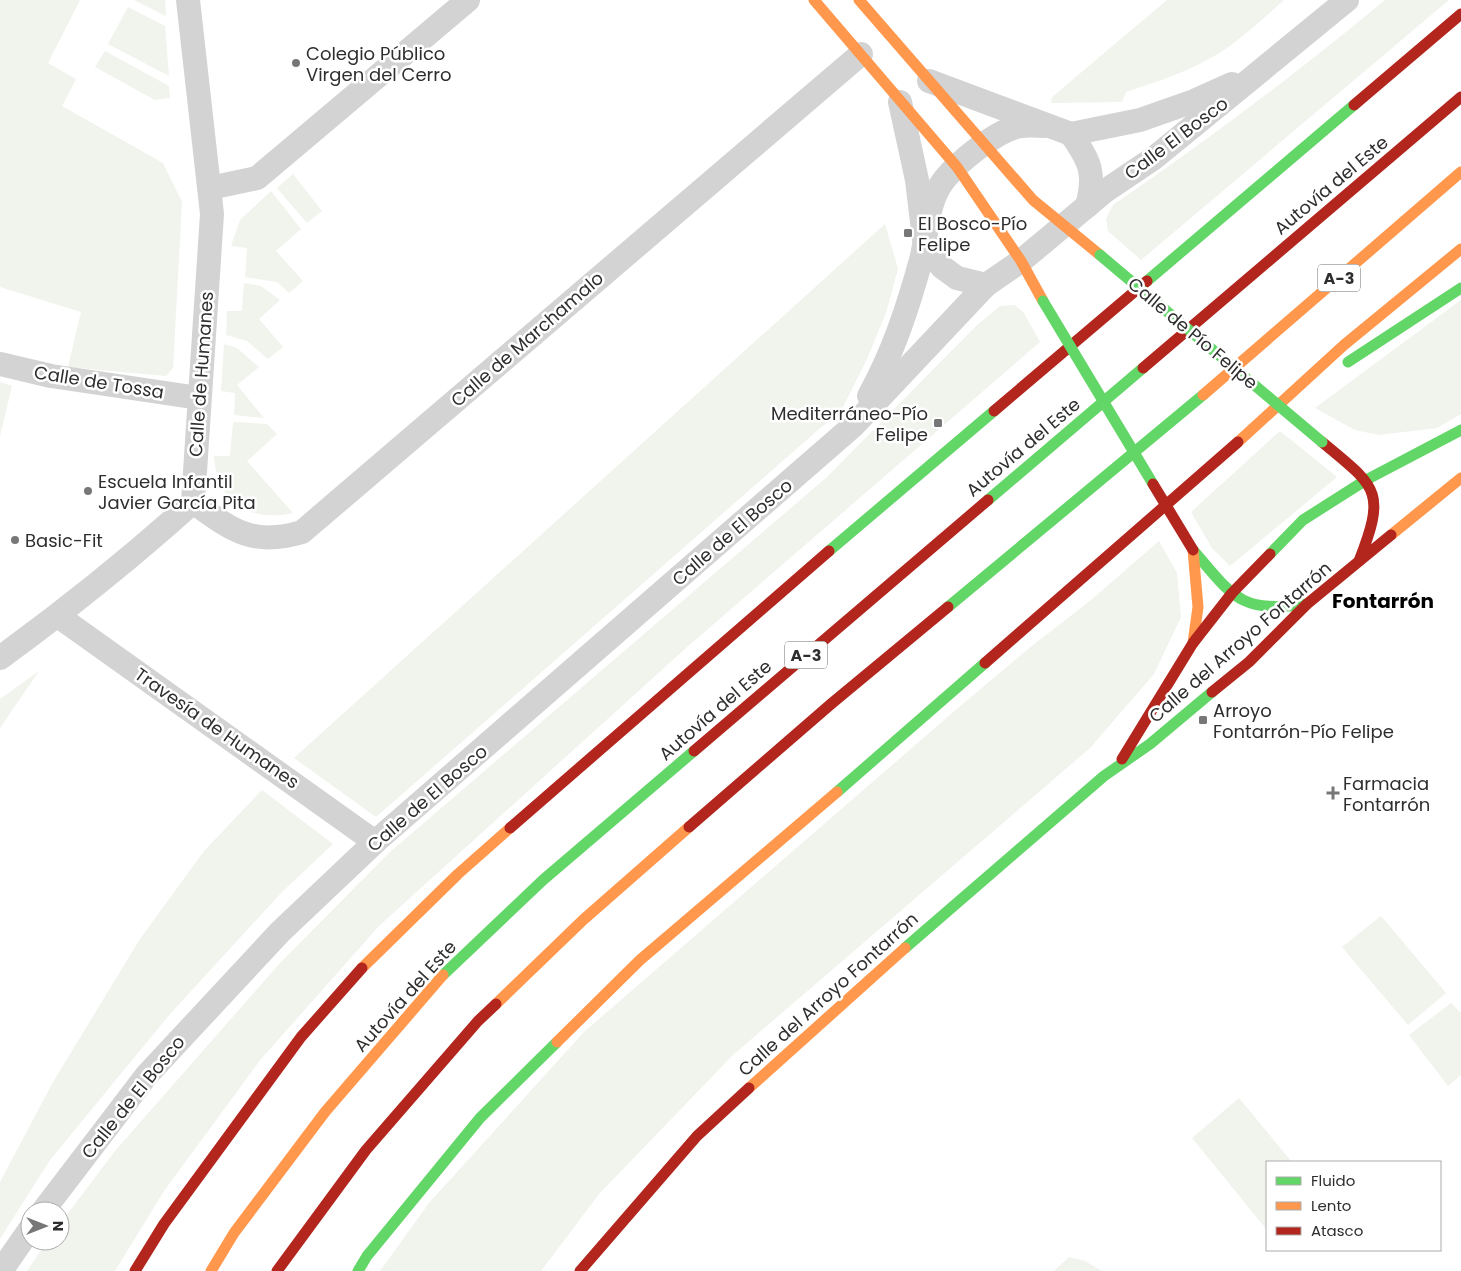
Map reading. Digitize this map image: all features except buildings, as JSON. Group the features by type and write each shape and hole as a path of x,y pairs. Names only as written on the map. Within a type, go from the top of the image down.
{"main road":[{"path":"814,0 853,61 900,102 957,166 1021,261 1043,301 1193,550 1232,593 1256,606 1281,607 1307,604"},
{"name":"Calle de Pío Felipe","path":"859,0 1033,200 1322,442"},
{"path":"135,1271 164,1224 301,1037 350,980 458,874 756,613 1461,14"},
{"name":"Autovía del Este","path":"211,1271 234,1233 325,1112 434,984 543,880 1461,97"},
{"name":"A-3","path":"277,1271 366,1150 478,1021 582,920 831,704 1267,342 1461,172"},
{"path":"1411,214 1461,189"},
{"path":"358,1271 367,1256 480,1118 640,960 849,783 953,690 1060,600 1206,471 1344,345 1461,249"},
{"path":"1338,368 1461,288"},
{"path":"1206,471 1323,380"},
{"name":"Calle del Arroyo Fontarrón","path":"1118,764 1193,643 1232,593 1303,520 1366,480 1461,430"},
{"path":"1322,442 1359,456"},
{"path":"1322,442 1366,480"},
{"path":"1382,457 1418,454"},
{"name":"Calle del Arroyo Fontarrón","path":"580,1271 704,1129 849,996 1118,764 1150,744 1249,662 1307,604 1461,478"},
{"name":"Calle del Arroyo Fontarrón","path":"1358,562 1372,528 1374,507 1366,480"},
{"name":"Calle del Arroyo Fontarrón","path":"1193,550 1198,608 1193,643"}],"street":[{"name":"Calle de Humanes","path":"188,0 212,214 193,502"},
{"path":"210,188 257,178 468,0"},
{"name":"Calle El Bosco","path":"1087,206 1105,191 1154,158 1347,0"},
{"name":"Calle de Marchamalo","path":"193,502 237,531 259,539 281,538 302,532 853,61"},
{"name":"Calle El Bosco","path":"1072,134 1140,120 1194,101 1265,68"},
{"name":"Calle de Pío Felipe","path":"929,81 1072,134"},
{"path":"900,102 917,180 925,247 942,267 957,278 986,285 1021,261 1087,206 1092,186 1090,168 1084,152 1072,134"},
{"name":"Calle de Pío Felipe","path":"925,247 929,213 943,181 957,166 997,135 1020,126 1048,126"},
{"name":"Calle de El Bosco","path":"853,426 887,364 925,247"},
{"name":"Calle de El Bosco","path":"51,1201 146,1076 280,932 375,842 853,426 986,285"},
{"name":"Calle de Tossa","path":"0,364 51,376 199,398"},
{"path":"0,658 58,616 134,555 193,502"},
{"name":"Travesía de Humanes","path":"58,616 375,842"},
{"path":"1,1271 20,1244"}],"shaded area":[{"path":"0,0 80,0 48,63 76,79 62,106 163,163 182,202 173,368 166,376 68,367 81,312 0,287"},
{"path":"134,0 165,0 166,16"},
{"path":"1167,0 1284,0 1245,34 1219,53 1180,73 1126,92 1122,102 1051,103 1052,97"},
{"path":"1385,0 1449,0 1141,260 1108,231 1106,219 1113,205 1251,106"},
{"path":"128,7 165,26 169,76 108,44"},
{"path":"105,51 169,86 170,98 155,100 95,67"},
{"path":"293,174 322,211 307,223 277,188"},
{"path":"271,191 301,229 276,251 303,281 289,293 277,282 245,277 247,248 231,246 240,220"},
{"path":"885,224 898,269 886,313 867,359 842,409 376,817 294,758"},
{"path":"244,283 261,286 280,300 259,319 283,347 268,359 247,341 226,335 227,311 242,311"},
{"path":"1461,300 1461,414 1437,428 1379,435 1355,430 1315,408"},
{"path":"1015,305 1024,313 1040,342 686,648 379,926 261,1059 164,1191 115,1271 27,1271 40,1251 70,1251 70,1211 115,1151 280,963 390,852 827,477 976,326 1000,306"},
{"path":"224,344 237,348 259,367 237,385 264,418 234,415 235,393 221,391"},
{"path":"0,382 12,386 0,436"},
{"path":"233,422 267,424 277,434 247,461 293,513 277,515 250,511 238,506 229,497 216,472 214,456 230,456"},
{"path":"1280,431 1337,477 1230,566 1212,548 1191,512"},
{"path":"1159,541 1177,573 1181,617 1154,674 1090,748 733,1055 599,1194 541,1271 380,1271 429,1203 584,1032 958,708 1028,649 1091,600"},
{"path":"39,671 0,728 0,699"},
{"path":"262,790 333,844 282,892 170,1014 50,1160 24,1201 20,1201 20,1207 0,1239 0,1182 53,1082 140,939 204,851"},
{"path":"1381,916 1446,993 1408,1025 1342,947"},
{"path":"1451,1003 1461,1013 1461,1075 1448,1086 1409,1035"},
{"path":"1239,1098 1291,1161 1266,1161 1266,1229 1192,1138"},
{"path":"1069,1257 1085,1261 1102,1271 1054,1271"}],"traffic: fast":[{"path":"1147,281 1354,105"},
{"path":"1100,255 1322,442"},
{"path":"1348,362 1461,288"},
{"path":"1043,301 1153,484"},
{"path":"988,500 1143,368"},
{"path":"948,607 1203,395"},
{"path":"829,551 994,411"},
{"path":"1270,554 1303,520 1366,480 1461,430"},
{"path":"1193,550 1229,591 1252,604 1267,606 1307,604"},
{"path":"837,792 985,663"},
{"path":"905,948 1104,776 1150,744 1212,692"},
{"path":"443,975 543,880 694,751"},
{"path":"358,1271 367,1256 480,1118 557,1042"}],"traffic: slow":[{"path":"814,0 957,167 1021,261 1043,301"},
{"path":"859,0 1033,200 1100,255"},
{"path":"1203,395 1461,172"},
{"path":"1238,442 1344,345 1461,249"},
{"path":"1391,535 1461,478"},
{"path":"1193,550 1198,607 1193,643"},
{"path":"557,1042 640,960 837,792"},
{"path":"496,1004 583,920 689,827"},
{"path":"362,968 458,874 510,828"},
{"path":"749,1088 905,948"},
{"path":"211,1271 234,1233 325,1112 443,975"}],"traffic: jam":[{"path":"1354,105 1461,14"},
{"path":"1143,368 1461,97"},
{"path":"994,411 1147,281"},
{"path":"985,663 1238,442"},
{"path":"1322,442 1365,481 1371,492 1374,504 1373,519 1359,561"},
{"path":"1153,484 1193,550"},
{"path":"694,751 988,500"},
{"path":"1212,692 1249,662 1307,604 1391,535"},
{"path":"510,828 829,551"},
{"path":"1122,759 1193,643 1232,593 1270,554"},
{"path":"689,827 831,704 948,607"},
{"path":"135,1271 164,1224 301,1037 362,968"},
{"path":"277,1271 366,1150 478,1021 496,1004"},
{"path":"580,1271 697,1136 749,1088"}],"place":[{"name":"Colegio Público Virgen del Cerro","path":"296,63"},
{"name":"El Bosco-Pío Felipe","path":"908,233"},
{"name":"Mediterráneo-Pío Felipe","path":"938,423"},
{"name":"Escuela Infantil Javier García Pita","path":"88,491"},
{"name":"Basic-Fit","path":"15,540"},
{"name":"Arroyo Fontarrón-Pío Felipe","path":"1203,720"},
{"name":"Farmacia Fontarrón","path":"1333,793"}],"district":[{"name":"Fontarrón","path":"1383,601"}]}
